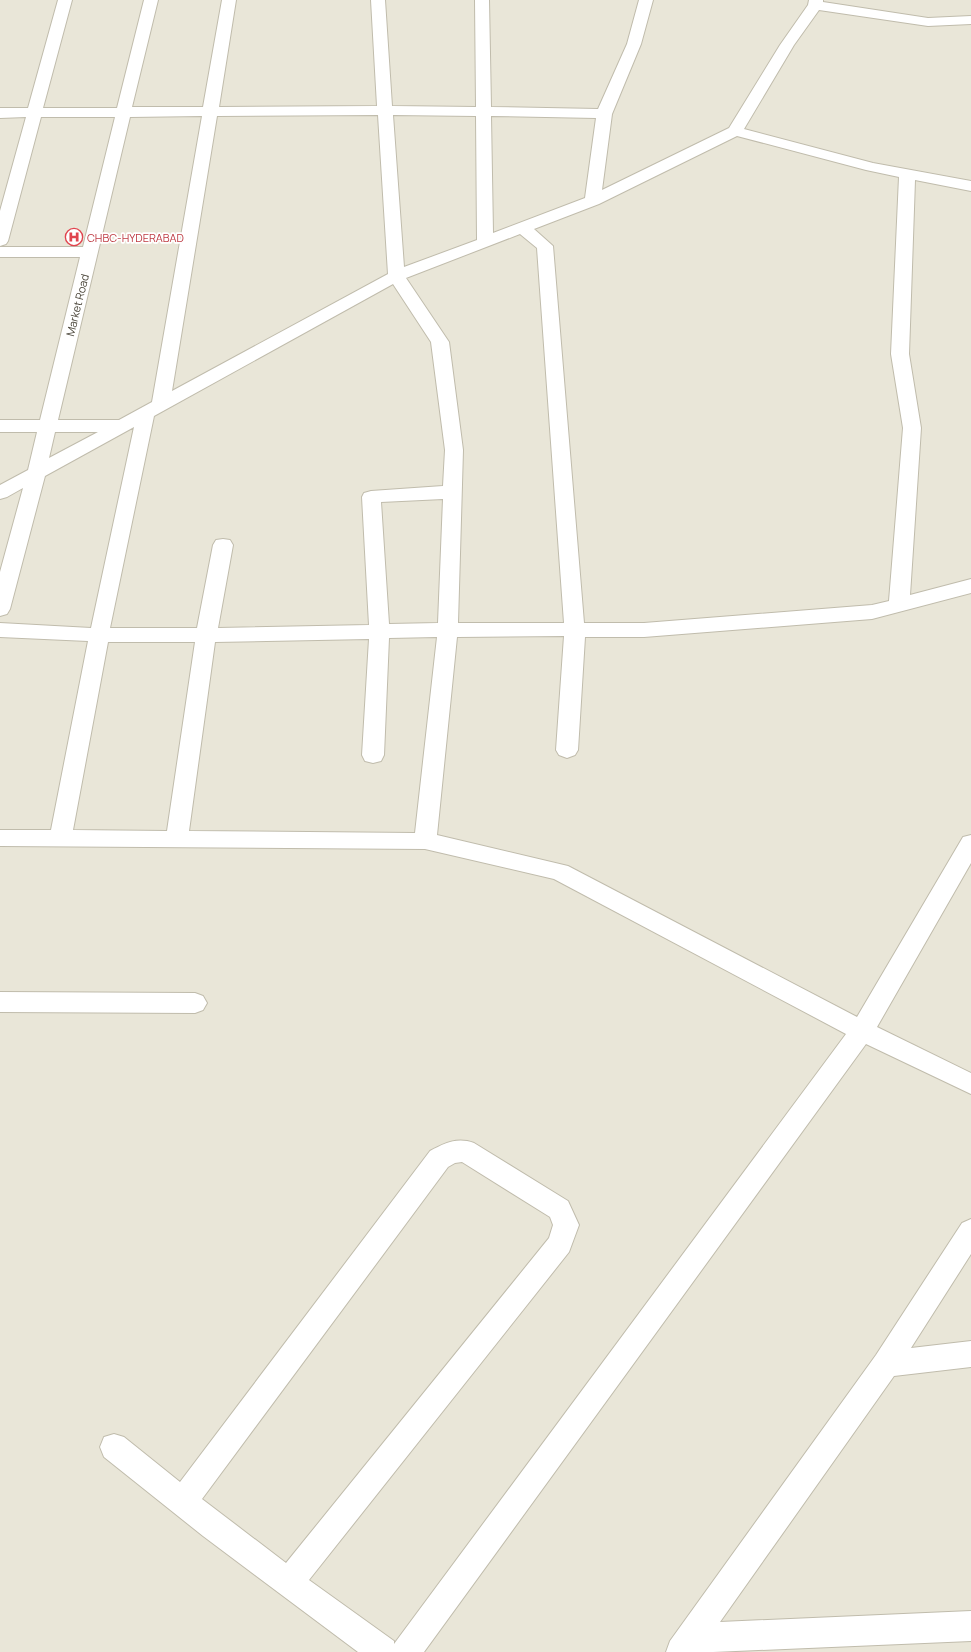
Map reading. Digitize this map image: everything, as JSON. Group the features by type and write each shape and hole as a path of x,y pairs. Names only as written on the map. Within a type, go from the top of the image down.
{"street":[{"path":"0,241 65,0"},
{"name":"Market Road","path":"0,609 36,474 151,0"},
{"path":"61,838 99,636 153,408 210,112 229,0"},
{"path":"378,0 396,276 440,342 454,450 448,630 425,841"},
{"path":"482,0 485,242"},
{"path":"592,201 604,114 634,44 646,0"},
{"path":"0,493 396,276 592,201 735,131 787,45 815,3 928,22 971,20"},
{"path":"905,18 971,12"},
{"path":"0,113 384,110 604,114"},
{"path":"735,131 872,167 971,186"},
{"path":"899,605 912,428 900,354 907,174"},
{"path":"522,228 545,246 575,630 567,750"},
{"path":"0,252 90,252"},
{"path":"0,426 121,426"},
{"path":"373,755 379,632 371,497 452,492"},
{"path":"177,839 206,636 223,545"},
{"path":"0,630 99,636 206,636 448,630 644,630 872,612 971,586"},
{"path":"0,838 425,841 560,872 862,1031 971,1084"},
{"path":"406,1652 862,1031 971,843"},
{"path":"0,1002 195,1003"},
{"path":"182,1502 439,1159 451,1152 465,1151 559,1209 566,1225 560,1244 288,1584"},
{"path":"686,1645 886,1364 971,1231"},
{"path":"886,1364 971,1354"},
{"path":"114,1447 288,1584 383,1652"},
{"path":"686,1645 971,1626"}],"shaded area":[{"path":"0,0 971,0 971,1652 0,1652"}],"place":[{"name":"CHBC-HYDERABAD","path":"74,237"}]}
